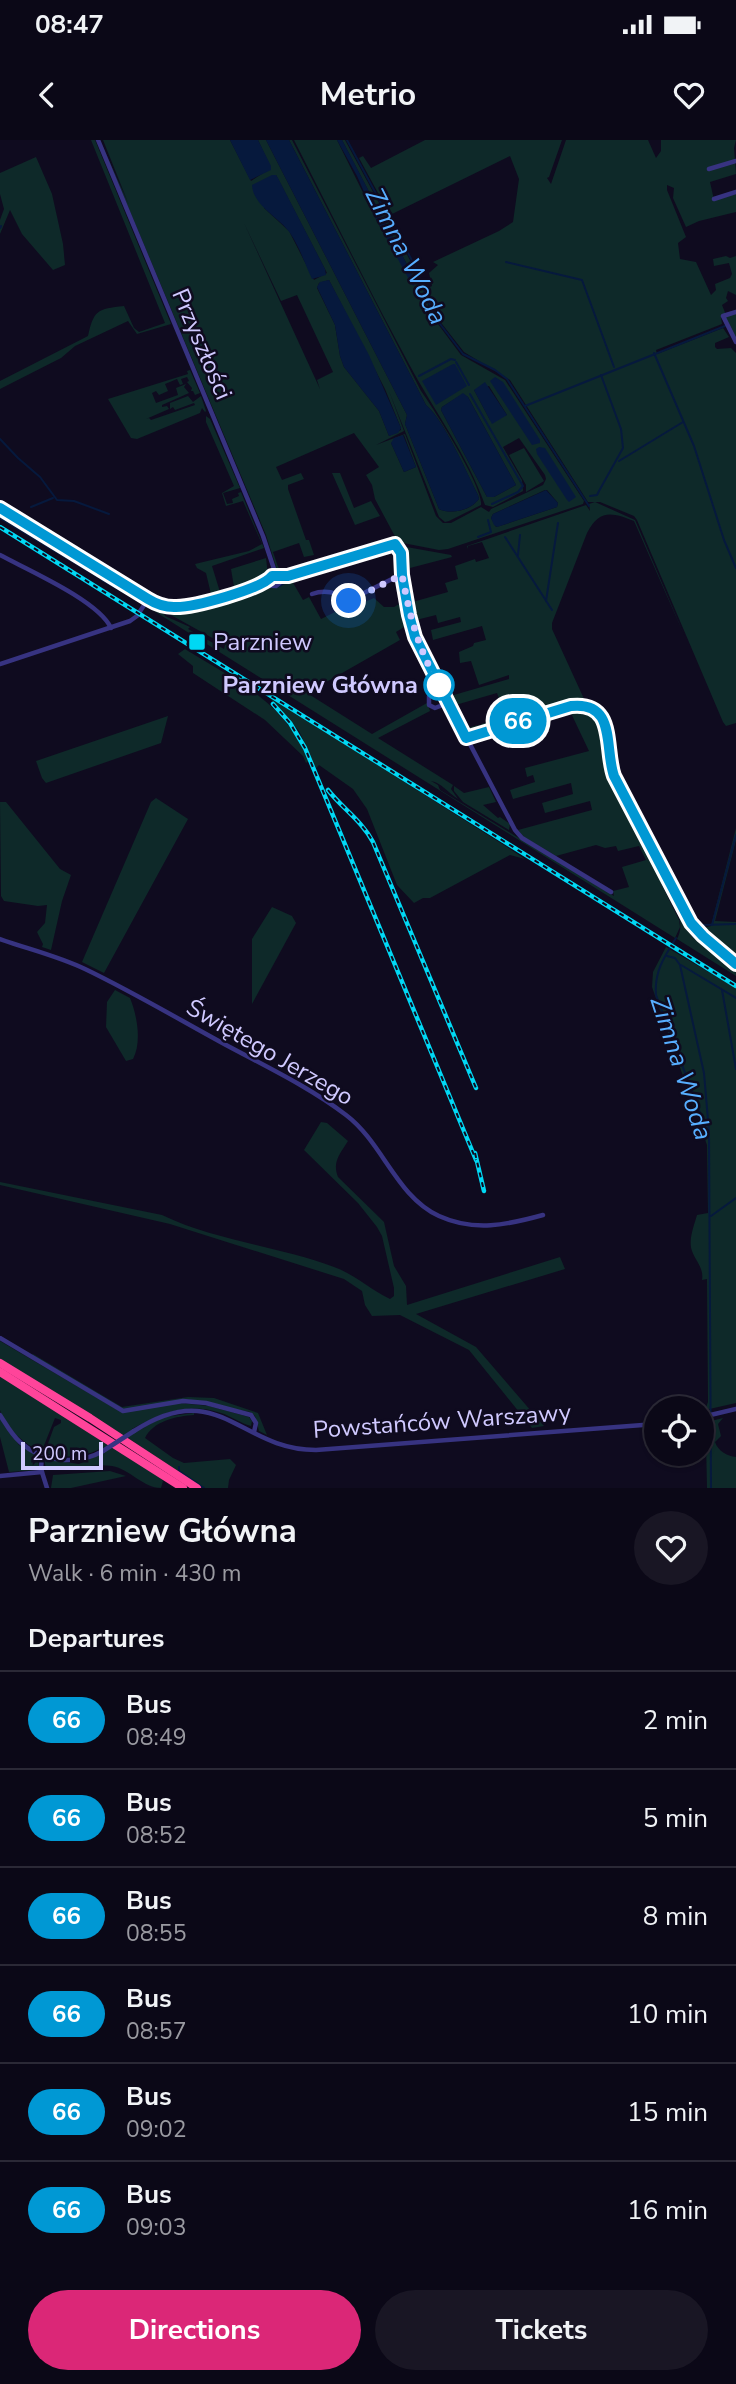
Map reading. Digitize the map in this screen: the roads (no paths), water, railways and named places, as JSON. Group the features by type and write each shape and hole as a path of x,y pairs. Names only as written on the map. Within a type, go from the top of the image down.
{"highway":[{"path":"0,1363 197,1488"},
{"path":"0,1372 183,1488"}],"street":[{"name":"Przyszłości","path":"98,140 263,536 274,579"},
{"path":"709,169 736,161"},
{"path":"714,199 736,192"},
{"path":"736,312 723,316 736,342"},
{"path":"0,508 148,599 166,606 183,607 391,543 398,546 411,624 441,690 515,830 522,838 611,892"},
{"path":"0,555 92,605 104,616 109,628"},
{"path":"312,594 324,590 348,601 402,575"},
{"path":"0,664 135,619 148,599"},
{"path":"441,690 429,696 429,705 435,708 448,703"},
{"path":"466,738 569,707 588,707 603,719 608,731 609,759 614,776 680,903 698,932 736,964"},
{"name":"Świętego Jerzego","path":"0,939 71,964 306,1088 342,1112 368,1136 407,1191 430,1212 459,1223 480,1227 503,1226 543,1215"},
{"path":"0,1338 118,1409 128,1411 183,1401 206,1403 251,1415 256,1423 254,1433"},
{"path":"714,1414 736,1409"},
{"name":"Powstańców Warszawy","path":"42,1454 72,1461 87,1458 163,1415 194,1410 221,1416 284,1446 316,1450 644,1425"},
{"path":"0,1415 18,1440 42,1454 42,1472 47,1488"},
{"path":"0,1476 42,1472"}],"water":[{"path":"230,140 258,140 271,170 250,180"},
{"path":"266,140 289,140 426,405 447,434 478,495 479,499 466,509 439,509 405,424 407,415"},
{"path":"337,140 342,140 351,157 415,280 414,286 376,219"},
{"path":"272,175 278,178 326,275 312,279 290,233 253,192 252,185"},
{"path":"329,280 369,355 401,428 398,433 389,436 379,411 344,367 335,325 317,287 320,282"},
{"path":"453,364 467,386 436,405 422,381"},
{"path":"495,377 503,382 540,443 532,445 490,381"},
{"path":"485,382 507,415 492,424 474,390"},
{"path":"463,393 468,397 516,485 494,497 487,497 441,410"},
{"path":"403,435 416,467 404,472 391,443 394,438"},
{"path":"545,448 576,497 569,502 537,454 536,449"},
{"path":"546,490 558,503 557,507 497,527 494,525 491,518 493,514"}],"waterway":[{"name":"Zimna Woda","path":"347,140 415,266 434,316 463,354 507,379 589,506"},
{"path":"506,262 582,280 614,367"},
{"path":"525,406 725,326"},
{"path":"654,353 694,446 724,540 736,568"},
{"path":"419,376 451,359 455,360"},
{"path":"456,362 469,385"},
{"path":"590,496 597,495 623,448 621,429 601,375"},
{"path":"470,394 523,486 518,492 492,504"},
{"path":"619,461 683,422"},
{"path":"0,439 40,477 57,500 74,501 109,514"},
{"path":"31,507 53,498"},
{"path":"0,504 10,511"},
{"path":"0,518 98,577"},
{"path":"478,537 491,532 488,520"},
{"path":"546,601 558,523"},
{"path":"42,531 64,544"},
{"path":"518,555 520,535"},
{"path":"505,537 552,610"},
{"path":"67,546 142,592"},
{"path":"278,587 292,579"},
{"path":"102,580 140,601"},
{"path":"256,583 263,580"},
{"path":"203,605 262,587"},
{"path":"146,594 171,603 195,600"},
{"path":"620,781 698,927 736,960"},
{"path":"712,925 736,835"},
{"path":"702,925 736,924"},
{"path":"687,926 693,936 736,968"},
{"name":"Zimna Woda","path":"676,938 658,972 656,995 709,1137 711,1488"},
{"path":"667,956 675,958 680,965 704,1073 709,1132"},
{"path":"681,965 736,998"},
{"path":"722,990 736,1069"},
{"path":"711,1216 736,1198"},
{"path":"179,1467 179,1471 204,1488"}],"railway":[{"path":"0,527 736,986"},
{"path":"273,704 290,723 305,748 476,1160"},
{"path":"328,790 373,842 476,1088"},
{"path":"475,1153 484,1191"}],"place":[{"name":"Parzniew","path":"197,642"},
{"name":"Parzniew Główna","path":"439,685"}]}
